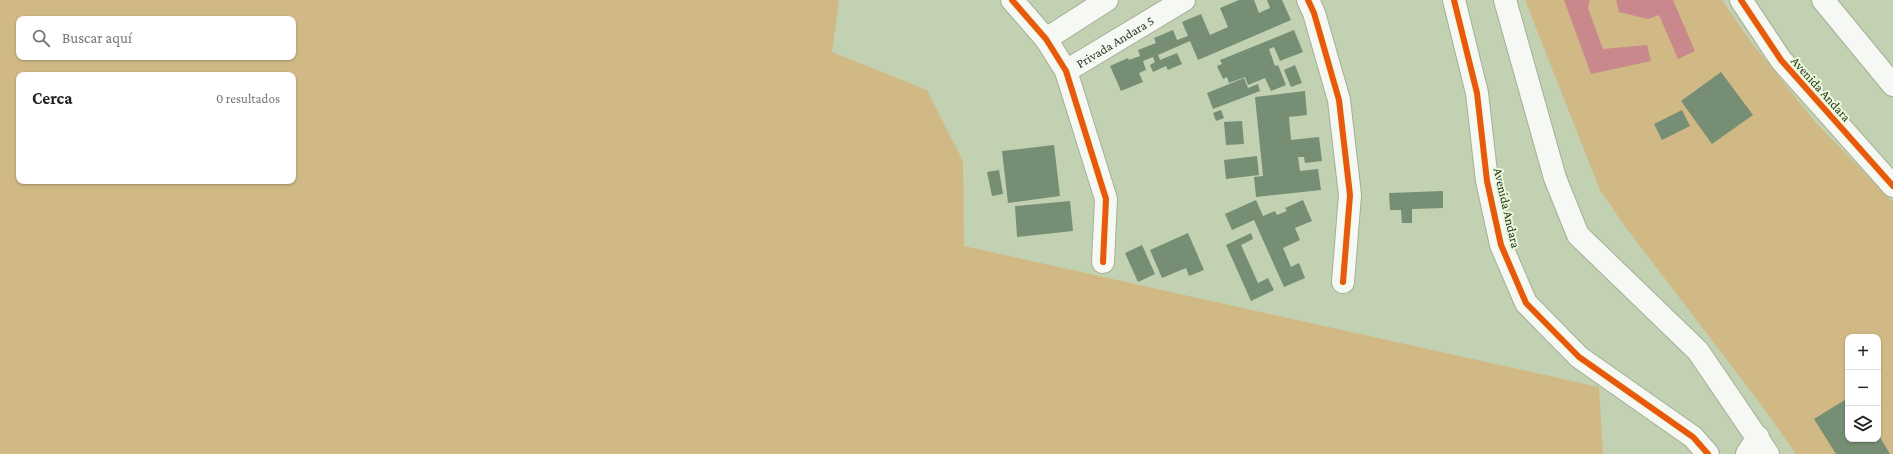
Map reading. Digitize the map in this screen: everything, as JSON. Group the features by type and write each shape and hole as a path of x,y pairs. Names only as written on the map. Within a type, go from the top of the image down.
{"street":[{"path":"1012,0 1046,39 1066,71 1106,199 1103,262"},
{"path":"1046,39 1107,0"},
{"name":"Privada Andara 5","path":"1066,71 1184,0"},
{"path":"1308,0 1314,13 1339,100 1350,195 1343,282"},
{"name":"Avenida Andara","path":"1454,0 1477,93 1487,181 1501,245 1526,303 1579,356 1694,437 1708,454"},
{"path":"1505,0 1555,178 1578,235 1698,351 1758,448"},
{"name":"Avenida Andara","path":"1741,0 1781,60 1893,186"},
{"path":"1823,0 1893,85"}],"shaded area":[{"path":"0,0 839,0 832,52 927,90 963,161 964,246 1599,387 1603,454 0,454"},
{"path":"1525,0 1722,0 1748,38 1817,124 1893,202 1893,454 1796,454 1759,402 1624,225 1600,190"},
{"path":"1564,0 1590,0 1588,8 1603,49 1647,45 1651,61 1591,74"},
{"path":"1616,0 1673,0 1695,51 1678,59 1659,15 1648,19 1619,12"}],"building":[{"path":"1239,0 1254,0 1259,13 1270,8 1267,0 1282,0 1291,20 1198,60 1190,41 1158,55 1160,60 1177,53 1182,64 1168,70 1166,66 1153,72 1150,65 1155,62 1153,57 1143,61 1146,70 1139,73 1143,82 1121,91 1110,66 1128,58 1129,60 1140,56 1138,50 1156,43 1154,38 1173,30 1177,40 1188,36 1182,22 1201,14 1210,35 1228,27 1220,8"},
{"path":"1294,30 1303,52 1280,61 1274,47 1269,49 1275,66 1278,65 1286,85 1271,91 1265,78 1248,85 1245,77 1229,83 1227,77 1223,79 1217,66 1222,64 1220,60"},
{"path":"1295,65 1302,83 1291,87 1284,70"},
{"path":"1721,72 1753,115 1712,144 1681,101"},
{"path":"1244,78 1248,88 1258,84 1260,91 1213,109 1207,93"},
{"path":"1305,91 1307,115 1289,117 1291,140 1319,137 1322,161 1305,163 1304,157 1298,157 1300,171 1318,169 1321,190 1256,197 1254,177 1263,176 1255,97"},
{"path":"1221,110 1224,118 1216,121 1213,113"},
{"path":"1682,110 1690,126 1662,140 1654,124"},
{"path":"1242,121 1244,144 1226,145 1224,122"},
{"path":"1054,145 1060,196 1008,203 1002,151"},
{"path":"1257,156 1259,175 1226,179 1224,160"},
{"path":"999,170 1003,194 992,196 987,172"},
{"path":"1443,191 1443,208 1412,209 1412,223 1402,223 1401,210 1390,210 1389,193"},
{"path":"1256,200 1263,216 1275,211 1277,215 1287,211 1285,208 1303,200 1312,221 1295,228 1300,240 1283,248 1291,267 1299,263 1305,278 1284,287 1254,220 1232,230 1225,214"},
{"path":"1070,201 1073,231 1017,237 1015,206"},
{"path":"1188,233 1204,270 1189,276 1186,268 1162,278 1150,250"},
{"path":"1251,233 1253,239 1241,245 1258,283 1268,278 1274,290 1251,301 1226,245"},
{"path":"1142,245 1155,274 1138,282 1125,253"},
{"path":"1845,400 1845,442 1881,442 1881,439 1890,454 1836,454 1814,419"}],"cycle path":[{"path":"1012,0 1046,39 1066,71 1106,199 1103,262"},
{"path":"1308,0 1314,13 1339,100 1350,195 1343,282"},
{"path":"1454,0 1477,93 1487,181 1501,245 1526,303 1579,357 1693,437 1708,454"},
{"path":"1741,0 1781,60 1893,186"}]}
